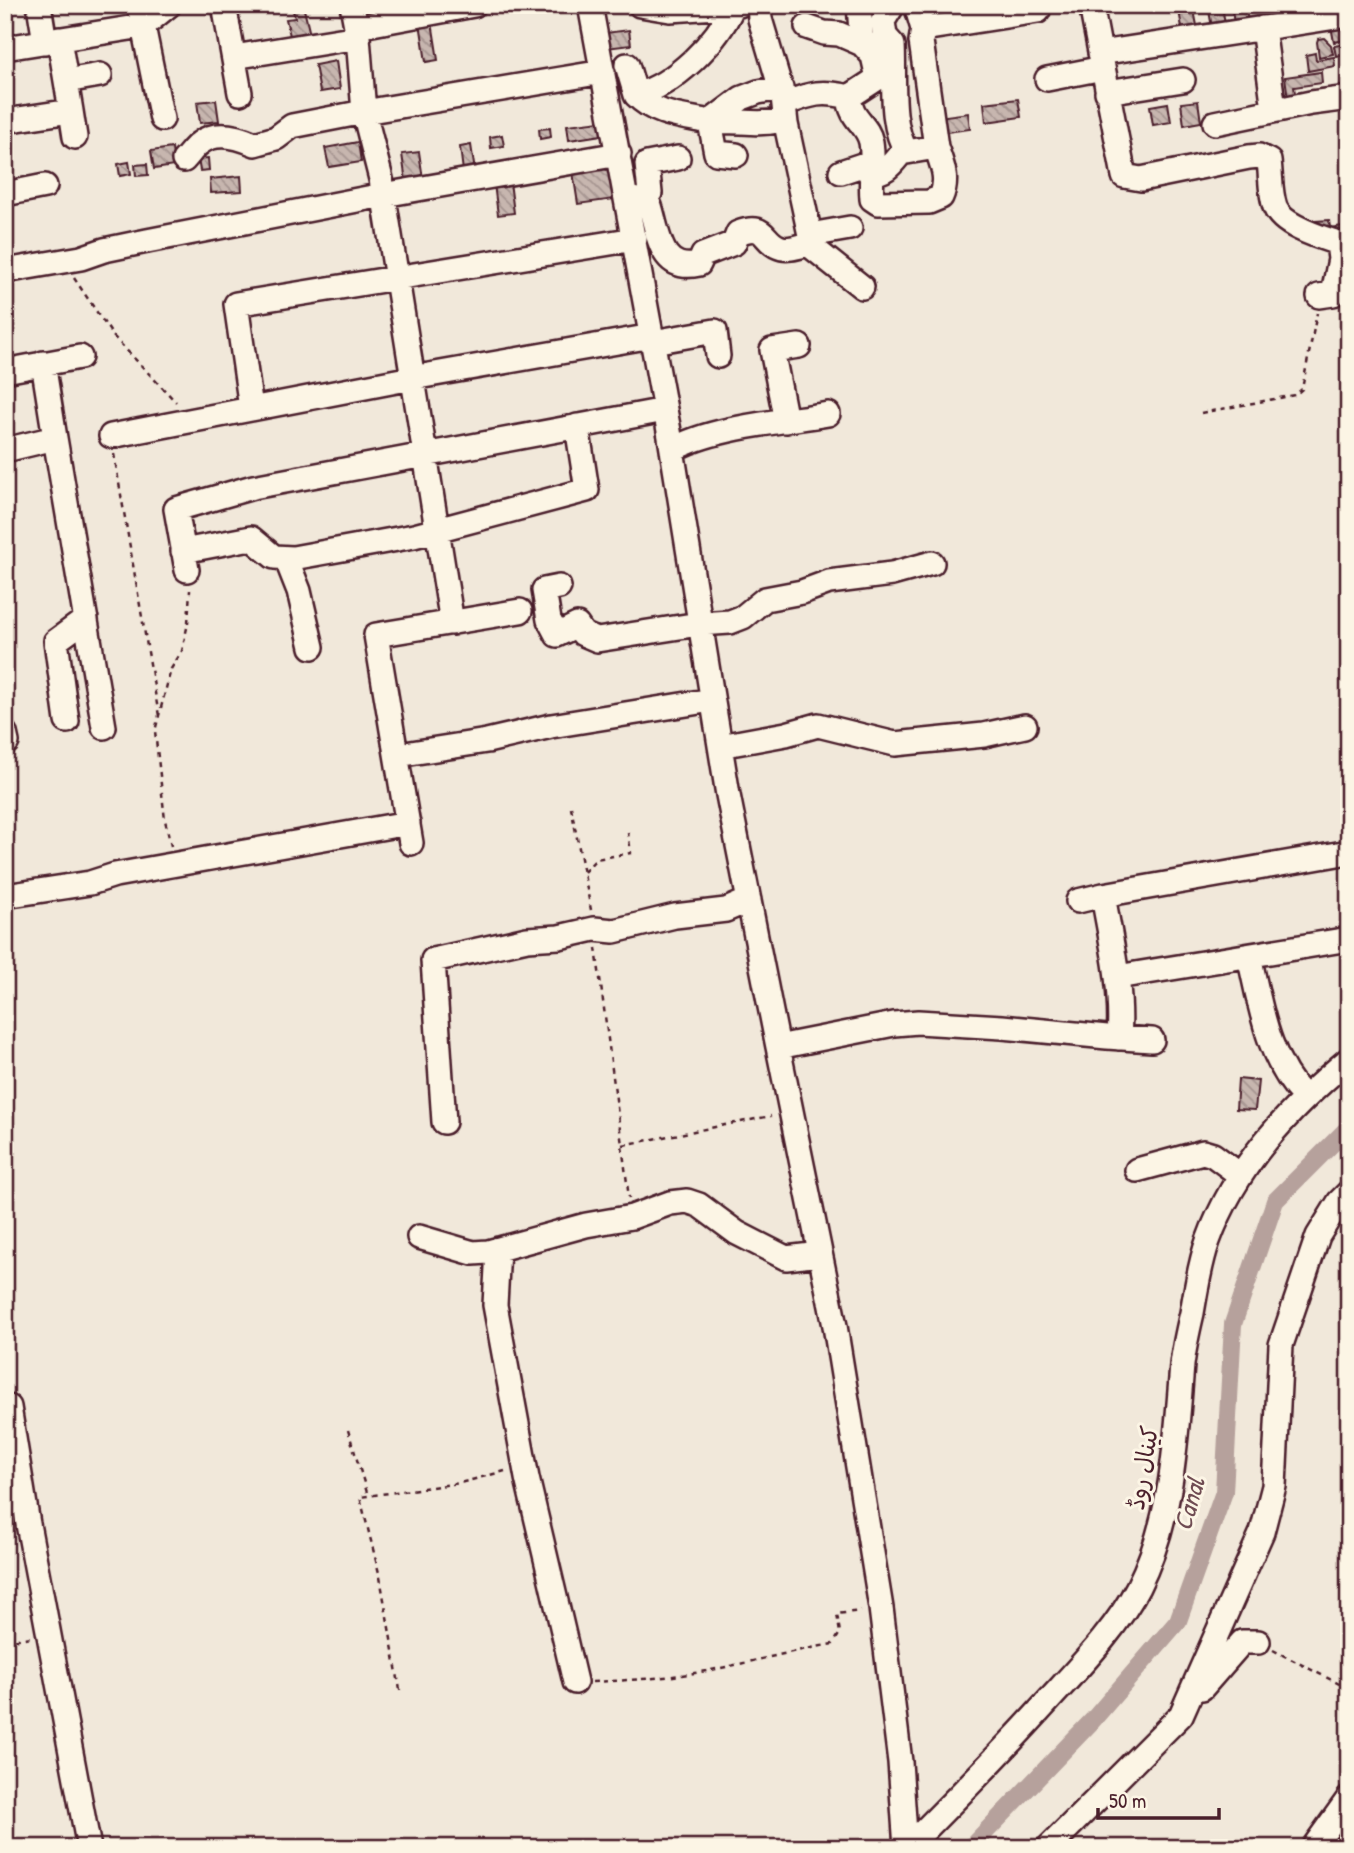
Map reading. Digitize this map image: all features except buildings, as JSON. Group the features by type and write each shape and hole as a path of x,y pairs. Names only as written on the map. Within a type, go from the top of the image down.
{"street":[{"path":"39,5 66,81 75,137"},
{"path":"5,48 52,41 141,16 169,5"},
{"path":"224,5 240,93"},
{"path":"590,5 619,154 635,199 635,239 720,746 835,1326 881,1608 900,1762 906,1848"},
{"path":"640,5 670,10 736,6"},
{"path":"759,5 760,19 783,104 809,239 862,287"},
{"path":"627,65 636,95 647,107 710,122 726,120 760,125 783,104 812,93 833,93 849,97 878,78 868,50 859,5"},
{"path":"893,5 883,21 885,36 893,45 896,123 900,142 907,152"},
{"path":"849,97 856,120 868,132 872,145 873,199 878,203 929,202 941,197 945,187 945,171 936,147 921,41 923,29 916,5"},
{"path":"1091,5 1124,176 1142,179 1249,157 1259,156 1269,161 1275,208 1285,220 1311,234 1338,243 1340,259 1334,293"},
{"path":"234,57 355,23 463,6"},
{"path":"636,95 652,91 676,75 713,40 736,6"},
{"path":"923,29 1038,11"},
{"path":"1047,79 1101,60 1263,28 1349,15"},
{"path":"141,16 162,118"},
{"path":"355,23 364,112 383,195 452,623"},
{"path":"807,27 824,33 839,34 868,50"},
{"path":"1263,28 1273,102 1282,108"},
{"path":"868,50 885,36"},
{"path":"184,160 201,141 218,136 242,138 256,144 276,138 292,126 603,72"},
{"path":"66,81 100,75"},
{"path":"1107,92 1183,80"},
{"path":"710,122 742,98 783,104"},
{"path":"1215,123 1282,108 1349,98"},
{"path":"5,121 71,111"},
{"path":"710,122 716,153 736,155"},
{"path":"841,172 871,168 881,173 891,167 901,153 936,147"},
{"path":"5,271 383,195 619,154"},
{"path":"635,199 650,193 647,164 678,158"},
{"path":"5,194 44,186"},
{"path":"635,199 650,206 662,247 673,262 681,266 699,264 703,255 734,243 738,233 745,231 765,233 775,246 783,249 850,228"},
{"path":"251,408 236,304 635,239"},
{"path":"111,436 412,377 652,339 715,331 719,355"},
{"path":"786,421 772,350 799,346"},
{"path":"5,371 80,357"},
{"path":"43,363 104,727"},
{"path":"577,426 587,490 401,538 274,558 251,538 185,560 176,509 253,486 425,454 577,426 665,410"},
{"path":"672,450 690,440 828,414"},
{"path":"5,450 55,438"},
{"path":"286,558 299,591 312,647"},
{"path":"559,587 544,590 549,620 556,635 577,625 583,634 597,640 699,624 730,622 743,617 765,599 802,592 822,584 892,575 932,563"},
{"path":"5,896 90,883 116,875 176,864 409,833 376,635 520,611"},
{"path":"67,721 56,641 86,619"},
{"path":"398,755 487,741 551,726 712,700"},
{"path":"720,746 818,725 895,744 984,735 1025,726"},
{"path":"1078,901 1349,852"},
{"path":"1103,895 1117,977 1121,1018 1119,1038"},
{"path":"444,1122 433,960 527,939 559,937 594,929 614,931 675,916 726,910 749,900"},
{"path":"1117,977 1349,940"},
{"path":"1249,956 1272,1046 1291,1083 1305,1098"},
{"path":"778,1047 894,1024 918,1022 1153,1040"},
{"name":"کینال روڈ","path":"906,1848 990,1765 1078,1669 1124,1609 1138,1586 1156,1541 1169,1490 1183,1362 1208,1243 1223,1206 1240,1175 1276,1128 1349,1059"},
{"path":"1137,1170 1203,1152 1213,1155 1240,1175"},
{"path":"1181,1715 1262,1532 1274,1486 1281,1345 1318,1236 1339,1202 1349,1192"},
{"path":"419,1237 473,1253 498,1249 586,1225 632,1217 670,1203 687,1200 699,1205 737,1233 786,1258 820,1254"},
{"path":"498,1249 495,1305 526,1466 575,1682"},
{"path":"9,1407 48,1634 89,1848"},
{"path":"1048,1848 1181,1715 1242,1642 1258,1642"},
{"path":"1313,1848 1349,1798"}],"path":[{"path":"57,262 75,278 113,336 192,420"},
{"path":"1201,413 1295,395 1302,389 1334,293"},
{"path":"111,436 159,719"},
{"path":"176,864 165,820 155,730 171,669 181,651 188,623 191,597 185,560"},
{"path":"571,807 594,929 632,1217"},
{"path":"584,872 596,859 631,853 628,833"},
{"path":"622,1146 792,1112"},
{"path":"348,1430 368,1496"},
{"path":"400,1690 380,1577 360,1497 460,1483 526,1466"},
{"path":"575,1682 634,1680 709,1670 788,1651 833,1644 840,1633 837,1614 881,1608"},
{"path":"5,1641 48,1634"},
{"path":"1258,1642 1349,1689"}],"waterway":[{"name":"Canal","path":"970,1848 1092,1721 1178,1621 1224,1492 1233,1324 1275,1201 1349,1127"}]}
